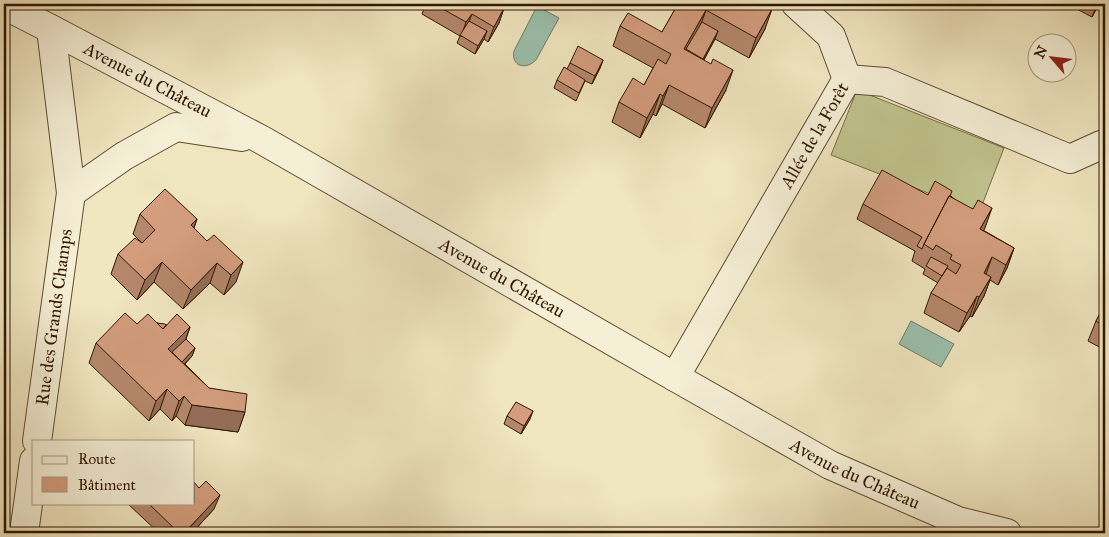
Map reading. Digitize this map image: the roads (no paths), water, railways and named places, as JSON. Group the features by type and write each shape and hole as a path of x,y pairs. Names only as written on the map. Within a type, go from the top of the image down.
{"street":[{"path":"796,4 831,36 847,79"},
{"name":"Avenue du Château","path":"4,5 262,140 830,465 958,521 1007,533"},
{"name":"Rue des Grands Champs","path":"36,440 70,193 51,29"},
{"name":"Allée de la Forêt","path":"675,377 847,79 885,82 1070,160 1100,144"},
{"path":"70,193 124,156 176,127 262,140"},
{"path":"17,531 32,469"}]}
